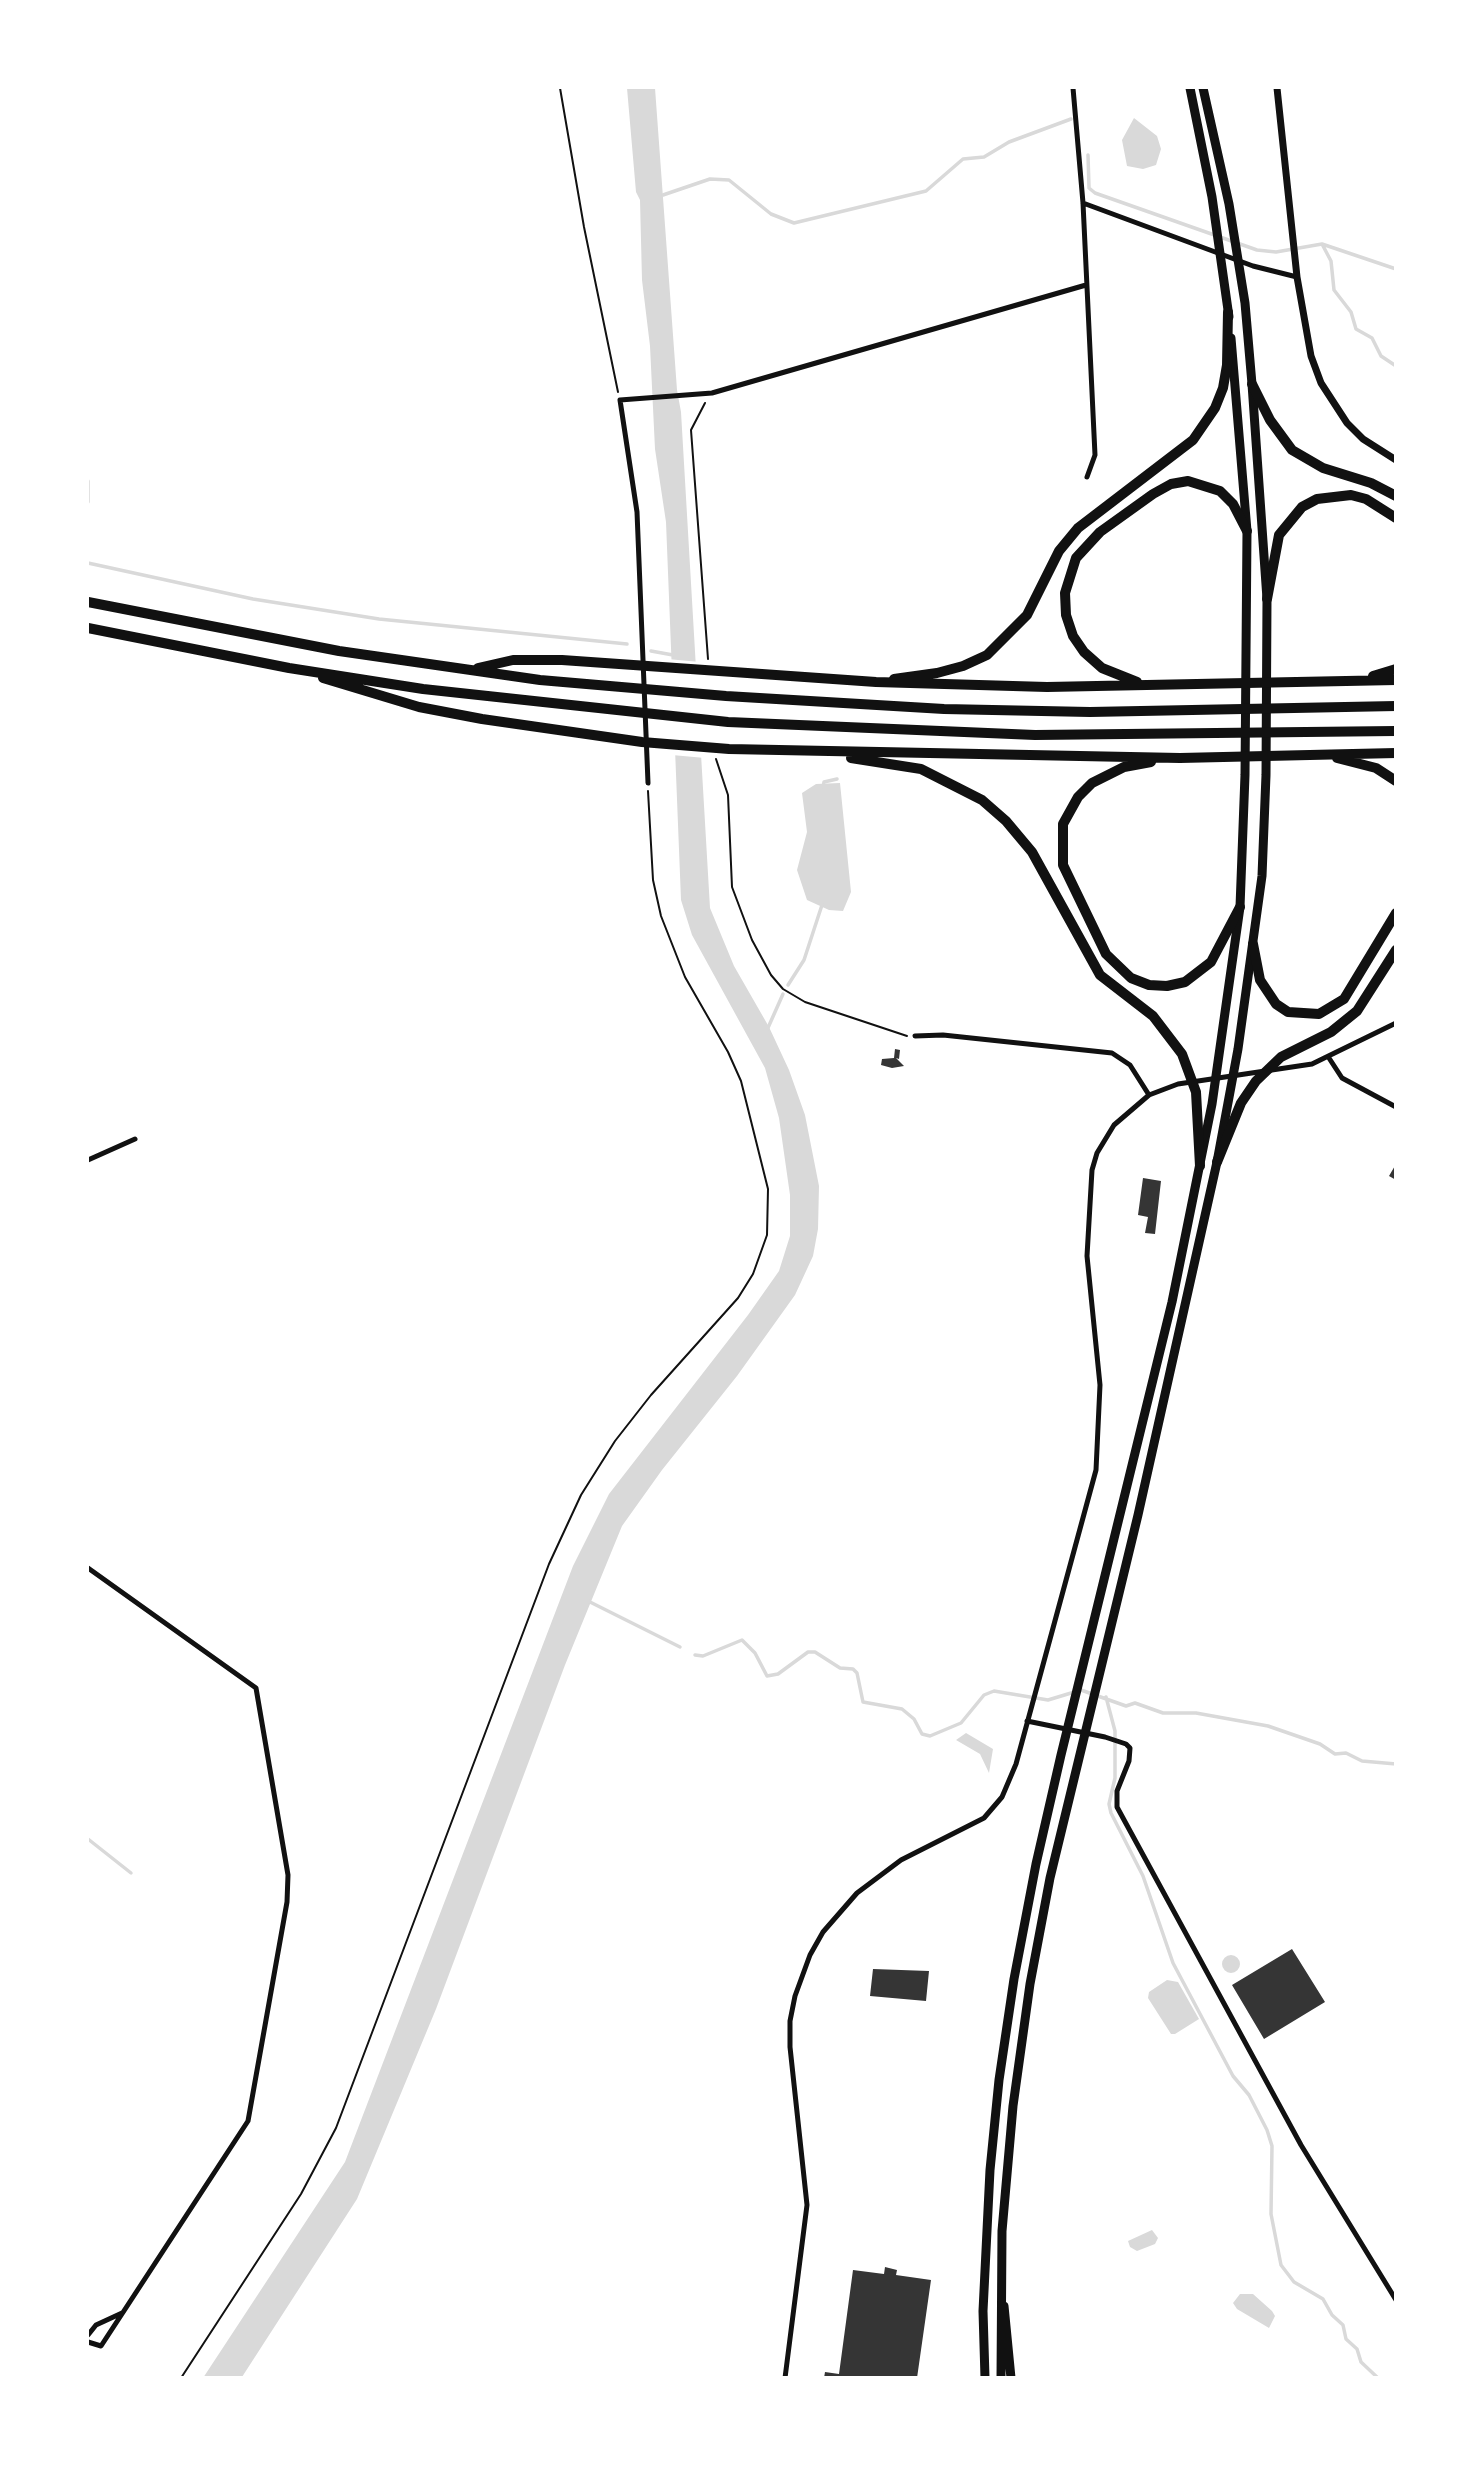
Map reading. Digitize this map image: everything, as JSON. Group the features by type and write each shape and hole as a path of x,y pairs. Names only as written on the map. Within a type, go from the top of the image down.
{"highway":[{"path":"985,2378 986,2242 999,2080 1033,1877 1172,1302 1212,1104 1240,907 1245,775 1247,531 1238,395 1226,294 1212,197 1190,88"},
{"path":"1001,2378 1000,2292 1013,2106 1030,1984 1077,1759 1138,1515 1217,1162 1238,1049 1262,876 1268,665 1267,599 1252,384 1245,303 1229,204 1203,88"},
{"path":"876,682 963,666 987,655 1004,640 1027,615 1059,551 1077,528 1172,459 1204,426 1216,408 1223,388 1227,365 1228,312"},
{"path":"1252,384 1270,420 1292,450 1323,468 1371,483 1395,496"},
{"path":"1148,685 1102,668 1084,652 1073,636 1066,615 1065,593 1076,558 1100,532 1153,494 1171,484 1188,481 1220,491 1234,504 1247,531"},
{"path":"1267,599 1279,535 1302,507 1317,499 1350,495 1366,499 1395,518"},
{"path":"88,602 339,652 540,680 726,696 944,709 1090,712 1395,706"},
{"path":"88,628 289,668 423,689 727,722 917,733 1035,735 1395,730"},
{"path":"471,669 513,660 562,660 876,682 1047,687 1395,680"},
{"path":"289,668 419,707 642,742 729,749 841,754 1180,758 1395,753"},
{"path":"1345,680 1395,669"},
{"path":"841,754 857,760 921,769 982,800 1006,821 1032,852 1100,975 1153,1016 1182,1054 1192,1080 1197,1106 1200,1166"},
{"path":"1316,754 1376,768 1395,781"},
{"path":"1180,758 1124,767 1092,783 1077,797 1063,824 1061,846 1063,865 1071,886 1106,954 1131,978 1149,985 1167,986 1198,975 1223,945 1240,907"},
{"path":"1253,944 1260,981 1276,1004 1287,1012 1319,1014 1344,999 1395,913"},
{"path":"1217,1162 1241,1103 1267,1069 1293,1050 1331,1032 1357,1011 1395,950"},
{"path":"1000,2292 1007,2321 1011,2378"}],"main road":[{"path":"1277,88 1297,277 1311,356 1321,383 1348,423 1363,439 1395,460"}],"street":[{"path":"1073,88 1083,203 1095,455 1087,477"},
{"path":"1083,203 1254,266 1297,277"},
{"path":"648,783 637,512 620,400 712,393 1086,285"},
{"path":"785,2378 807,2205 790,2047 790,2021 801,1979 823,1933 857,1893 901,1860 984,1818 1002,1797 1016,1764 1096,1470 1100,1385 1087,1256 1092,1170 1101,1146 1114,1125 1149,1095 1178,1084 1298,1067 1329,1058 1395,1023"},
{"path":"915,1036 943,1035 1112,1053 1130,1065 1149,1095"},
{"path":"1329,1058 1342,1078 1395,1107"},
{"path":"88,1160 135,1139"},
{"path":"88,1568 256,1688 288,1875 287,1902 248,2121 100,2346 88,2342"},
{"path":"1028,1717 1105,1737 1124,1743 1130,1748 1129,1761 1116,1798 1128,1828 1301,2145 1395,2300"},
{"path":"88,2335 96,2325 124,2312"}],"path":[{"path":"560,88 584,227 620,400"},
{"path":"708,662 691,430 712,393"},
{"path":"716,761 728,795 732,887 752,940 771,975 783,989 805,1002 900,1036 915,1036"},
{"path":"181,2378 301,2193 336,2128 550,1564 581,1495 637,1414 737,1298 753,1274 767,1235 768,1189 741,1081 728,1052 685,977 661,916 653,880 648,783"}],"shaded area":[{"path":"627,88 655,88 677,390 681,412 710,908 734,966 769,1027 789,1070 805,1115 819,1186 818,1229 813,1256 795,1295 737,1376 662,1470 622,1526 565,1665 436,2009 357,2199 242,2377 203,2378 345,2162 573,1566 609,1494 779,1271 790,1236 790,1195 779,1118 765,1068 692,935 681,900 666,522 655,449 650,346 642,280 640,200 636,192"},
{"path":"1134,118 1157,136 1161,149 1156,165 1143,169 1127,166 1122,140"},
{"path":"840,783 851,892 843,911 829,910 807,900 797,870 807,832 802,793 816,784"},
{"path":"966,1733 993,1749 989,1773 980,1754 956,1740"},
{"path":"1227,1955 1235,1955 1240,1964 1238,1971 1227,1973 1222,1968 1222,1960"},
{"path":"1167,1980 1178,1982 1199,2019 1175,2034 1171,2034 1148,1998 1149,1992"},
{"path":"1152,2230 1158,2238 1155,2244 1137,2251 1130,2247 1128,2241"},
{"path":"1240,2294 1253,2294 1272,2311 1275,2316 1269,2328 1237,2309 1233,2303"}],"pier":[{"path":"667,659 700,662 705,758 672,755"}],"building":[{"path":"895,1049 900,1050 899,1059 896,1058 904,1066 892,1068 881,1065 882,1059 894,1058"},
{"path":"1396,1164 1396,1180 1389,1176"},
{"path":"1143,1178 1161,1181 1155,1234 1145,1233 1148,1217 1138,1215"},
{"path":"1292,1949 1325,2002 1264,2039 1232,1985"},
{"path":"873,1969 929,1971 926,2001 870,1996"},
{"path":"885,2267 897,2270 896,2275 931,2280 917,2378 824,2378 825,2372 839,2374 853,2270 884,2274"}],"waterway":[{"path":"663,195 710,179 729,180 771,214 794,223 926,191 963,159 984,157 1009,142 1071,119"},
{"path":"1088,155 1089,188 1095,193 1257,250 1276,252 1322,244 1396,269"},
{"path":"1322,244 1331,261 1334,290 1351,312 1356,329 1372,338 1381,356 1396,366"},
{"path":"88,481 88,502"},
{"path":"88,563 253,599 379,619 627,644"},
{"path":"651,651 673,655"},
{"path":"823,787 824,782 837,779"},
{"path":"788,985 804,960 822,905"},
{"path":"767,1030 783,994"},
{"path":"588,1601 680,1647"},
{"path":"695,1655 703,1656 742,1640 755,1653 767,1676 778,1674 808,1652 815,1652 840,1668 853,1669 857,1673 863,1702 902,1709 914,1719 922,1734 930,1736 961,1723 984,1695 994,1691 1048,1700 1081,1690 1126,1706 1135,1703 1163,1713 1196,1713 1268,1726 1320,1744 1335,1754 1346,1753 1362,1761 1396,1764"},
{"path":"1106,1697 1115,1731 1115,1778 1109,1804 1111,1813 1143,1876 1173,1963 1233,2076 1249,2095 1267,2130 1272,2146 1271,2214 1281,2265 1294,2282 1323,2299 1332,2315 1343,2325 1346,2339 1357,2349 1361,2362 1378,2378"},
{"path":"88,1839 131,1873"}]}
